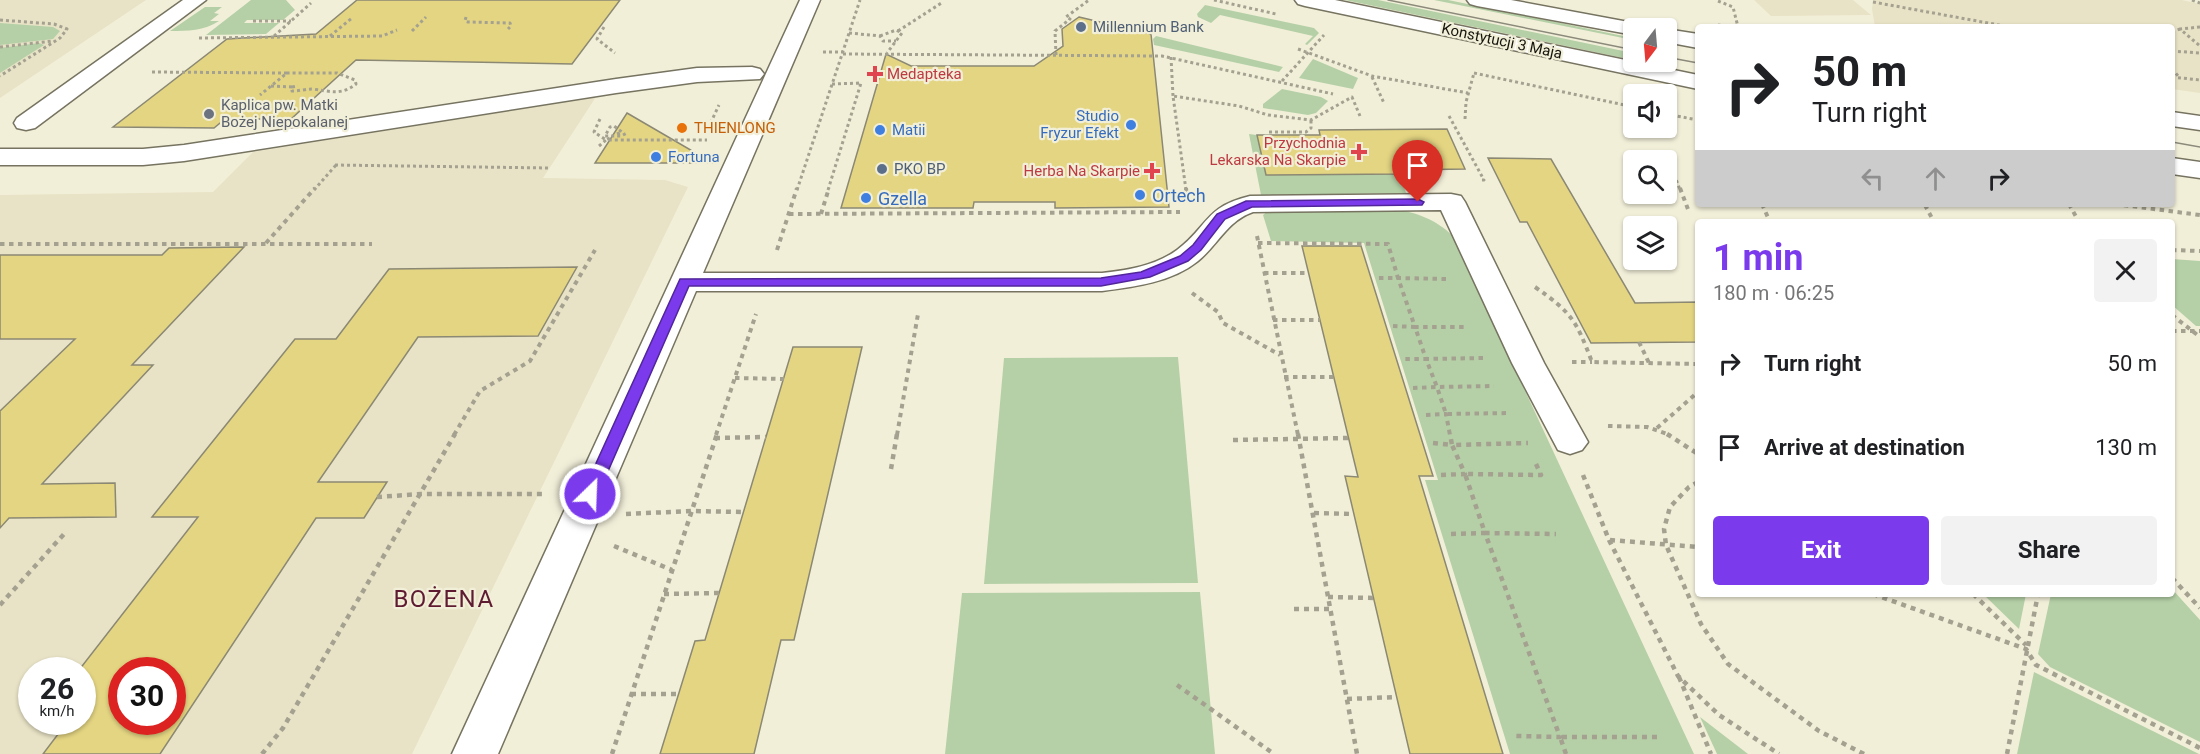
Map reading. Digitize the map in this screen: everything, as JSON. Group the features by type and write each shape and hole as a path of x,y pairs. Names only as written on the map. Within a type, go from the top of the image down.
{"street":[{"path":"26,123 196,0"},
{"path":"475,754 810,0"},
{"name":"Konstytucji 3 Maja","path":"1305,0 1695,81"},
{"name":"Konstytucji 3 Maja","path":"1477,0 1623,27"},
{"path":"1677,37 1695,40"},
{"path":"0,157 143,157 184,153 616,86 697,75 752,74"},
{"path":"2175,119 2200,123"},
{"path":"2175,166 2200,170"},
{"path":"685,282 1101,282 1125,280 1161,269 1184,258 1197,247 1221,216 1250,204 1451,202 1566,435"}],"path":[{"path":"612,754 860,0"},
{"path":"1056,55 1055,31 1072,20 1066,17 1089,0"},
{"path":"2192,0 2200,3"},
{"path":"1718,1 1733,7 1737,24"},
{"path":"849,33 880,36 886,32 898,31 943,2"},
{"path":"1873,2 1994,24"},
{"path":"274,37 311,3"},
{"path":"412,31 426,17"},
{"path":"466,17 465,21 468,22 510,23 511,26 508,29"},
{"path":"329,37 352,18"},
{"path":"0,20 63,26 67,29 66,33 57,40 0,76"},
{"path":"253,21 291,21"},
{"path":"604,27 597,39 623,59"},
{"path":"1282,81 1331,27"},
{"path":"2175,30 2200,27"},
{"path":"2180,28 2200,46"},
{"path":"191,45 199,38 382,36 397,30"},
{"path":"886,54 902,36 902,33 898,31"},
{"path":"880,36 884,41 897,41"},
{"path":"0,47 57,40"},
{"path":"1298,48 1372,76 1468,93"},
{"path":"2175,49 2200,53"},
{"path":"842,54 1171,57 1333,94"},
{"path":"875,54 880,56"},
{"path":"789,214 1190,212 1173,96 1171,57"},
{"path":"148,72 337,73 355,80 356,84 345,91 328,94 316,90 292,91 292,87"},
{"path":"2175,72 2180,78"},
{"path":"260,95 288,73"},
{"path":"1465,119 1468,93 1474,73 1623,105"},
{"path":"1372,76 1384,103"},
{"path":"2175,77 2200,80"},
{"path":"821,214 861,83 832,84"},
{"path":"271,86 298,86"},
{"path":"1173,96 1239,106 1268,115 1311,120 1352,97 1360,116"},
{"path":"1677,116 1695,119"},
{"path":"1269,132 1306,132 1311,128 1311,120"},
{"path":"617,134 622,132 614,126 610,127 606,136 621,136 627,133"},
{"path":"599,146 606,140 709,140"},
{"path":"324,164 550,168"},
{"path":"266,244 336,165"},
{"path":"1677,181 1689,212"},
{"path":"1250,204 1314,513 1357,754"},
{"path":"2138,207 2200,215"},
{"path":"1258,243 1388,244 1446,414 1452,445 1465,474 1566,754"},
{"path":"0,244 372,244"},
{"path":"262,754 283,728 480,391 530,361 595,250"},
{"path":"2175,250 2200,251"},
{"path":"1161,269 1218,312 1223,323 1280,355"},
{"path":"1264,273 1308,273"},
{"path":"1378,278 1450,279"},
{"path":"891,469 924,281"},
{"path":"1532,285 1560,305 1577,324 1592,362 1695,364"},
{"path":"2175,317 2200,338"},
{"path":"1273,320 1320,320"},
{"path":"1394,326 1464,327"},
{"path":"2175,331 2200,331"},
{"path":"1639,342 1649,363"},
{"path":"1404,359 1484,358"},
{"path":"1284,377 1334,377"},
{"path":"735,378 784,378"},
{"path":"1413,388 1494,386"},
{"path":"1657,428 1695,395"},
{"path":"1426,415 1510,413"},
{"path":"1695,452 1672,435 1657,428 1642,426 1566,435 1609,540 1678,676 1711,754"},
{"path":"715,438 766,437"},
{"path":"1233,440 1349,438"},
{"path":"1433,443 1452,445 1528,443 1541,475 1441,475"},
{"path":"1695,484 1670,507 1664,529 1666,545 1701,624 1728,664 1819,732 1864,754"},
{"path":"377,497 421,494 551,494"},
{"path":"578,522 691,511 744,512"},
{"path":"1314,513 1354,514"},
{"path":"578,522 672,570"},
{"path":"0,606 64,534"},
{"path":"1451,534 1556,534"},
{"path":"1609,540 1695,547"},
{"path":"2175,581 2200,608"},
{"path":"664,594 720,593"},
{"path":"1328,597 1374,598"},
{"path":"1883,597 2026,647"},
{"path":"1976,597 2026,647 2036,665 2200,748"},
{"path":"2007,754 2037,597"},
{"path":"1294,609 1330,609"},
{"path":"1678,676 1719,715 1779,754"},
{"path":"1177,685 1274,754"},
{"path":"631,694 679,694"},
{"path":"1347,699 1397,697"},
{"path":"1516,736 1660,737"}],"shaded area":[{"path":"0,0 146,0 0,98"},
{"path":"1754,0 1853,0 1871,15 1771,16"},
{"path":"1873,0 2182,0 2200,4 2200,93 2175,89 2175,24 1874,24"},
{"path":"596,97 543,178 665,180 688,187 412,754 0,754 0,195 213,192 253,152"}],"green space":[{"path":"251,0 286,0 295,10 283,20 247,20 244,23 279,23 266,34 206,35"},
{"path":"1345,0 1378,0 1623,51 1623,58"},
{"path":"1434,0 1448,0 1623,36 1623,38"},
{"path":"1205,5 1314,28 1319,33 1307,45 1305,44 1313,36 1220,15 1211,23 1198,17 1197,14"},
{"path":"205,7 222,7 214,13 219,14 210,21 219,21 202,29 170,31"},
{"path":"0,23 53,27 60,31 53,39 0,45"},
{"path":"1156,36 1283,67 1279,72 1154,45 1153,39"},
{"path":"39,43 44,45 0,73 0,48"},
{"path":"1313,59 1358,78 1353,89 1299,78"},
{"path":"1282,89 1321,97 1328,101 1316,113 1308,115 1263,108 1263,104"},
{"path":"1249,134 1257,135 1266,175 1400,174 1406,193 1261,195"},
{"path":"1394,209 1426,218 1440,225 1453,236 1694,754 1510,754 1425,480 1438,480 1364,243 1271,241 1263,215 1269,210"},
{"path":"2175,259 2200,261 2200,326 2196,326 2175,308"},
{"path":"1178,357 1198,583 984,584 1004,358"},
{"path":"1200,592 1215,754 945,754 962,593"},
{"path":"2175,592 2200,620 2200,742 2050,667 2038,654 2050,597 2175,597"},
{"path":"1986,597 2025,597 2019,629"},
{"path":"2034,672 2199,754 2017,754"},
{"path":"1700,717 1748,754 1717,754"}],"building":[{"path":"357,0 620,0 572,64 356,60 291,119 225,119 214,128 113,127 227,39 316,34"},
{"path":"1079,17 1151,34 1169,207 1055,208 1055,202 974,202 973,208 841,208 886,54 911,66 1034,66 1063,46 1062,29"},
{"path":"627,113 713,163 595,163"},
{"name":"Przychodnia Lekarska Na Skarpie","path":"1447,129 1465,169 1399,170 1400,174 1266,175 1257,135 1320,135 1319,130"},
{"path":"1488,158 1551,159 1635,303 1695,302 1695,342 1591,343 1527,222 1520,222"},
{"path":"1302,246 1361,246 1433,476 1419,476 1503,754 1410,754 1345,476 1358,477"},
{"path":"244,247 132,365 153,365 42,484 115,483 116,517 9,518 0,528 0,411 75,339 0,339 0,255 162,255 169,248"},
{"path":"577,267 538,336 418,337 318,482 387,482 364,518 316,518 186,715 186,657 108,657 108,735 173,735 160,754 43,754 57,735 96,735 96,657 89,657 198,517 152,517 295,339 336,339 389,269"},
{"path":"793,347 862,347 794,640 781,640 754,754 660,754 695,641 705,640"}],"tram line":[{"path":"1388,0 1623,48"},
{"path":"1677,59 1695,62"},
{"path":"2175,143 2200,147"}],"place":[{"name":"Millennium Bank","path":"1081,27"},
{"name":"Medapteka","path":"875,74"},
{"name":"Kaplica pw. Matki Bożej Niepokalanej","path":"209,114"},
{"name":"Studio Fryzur Efekt","path":"1131,125"},
{"name":"THIENLONG","path":"682,128"},
{"name":"Matii","path":"880,130"},
{"name":"Przychodnia Lekarska Na Skarpie","path":"1359,152"},
{"name":"Fortuna","path":"656,157"},
{"name":"PKO BP","path":"882,169"},
{"name":"Herba Na Skarpie","path":"1152,171"},
{"name":"Ortech","path":"1140,195"},
{"name":"Gzella","path":"866,198"}],"district":[{"name":"BOŻENA","path":"444,599"}],"route":[{"path":"590,494 685,282 1101,282 1125,280 1145,275 1184,258 1197,247 1221,216 1250,204 1418,202"}]}
